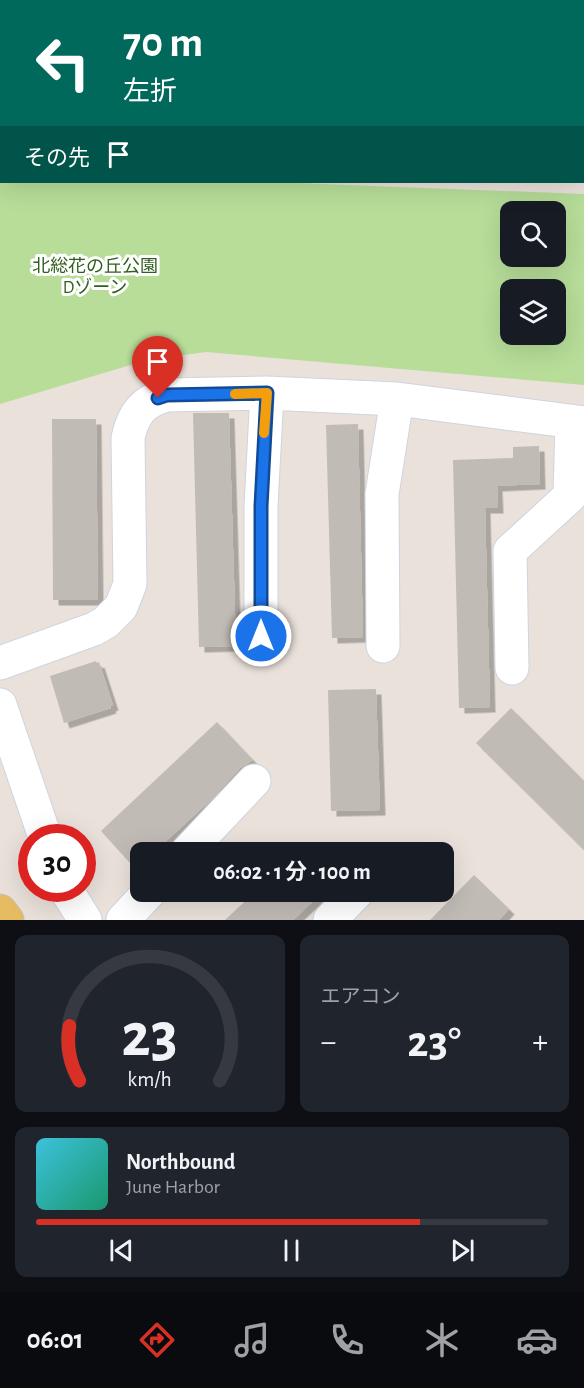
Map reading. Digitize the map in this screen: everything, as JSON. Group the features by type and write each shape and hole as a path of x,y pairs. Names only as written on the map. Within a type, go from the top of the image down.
{"main road":[{"path":"0,911 7,920"}],"street":[{"path":"261,636 261,506 267,393"},
{"path":"0,663 94,629 106,622 121,607 130,584 128,438 133,418 141,409 167,395 267,393 397,399 578,422 570,496 510,551 512,668"},
{"path":"384,646 382,494 397,399"},
{"path":"0,705 41,824"},
{"path":"196,842 254,781"},
{"path":"74,902 85,920"},
{"path":"123,920 140,902"},
{"path":"330,920 347,902"}],"green space":[{"name":"北総花の丘公園 Dゾーン","path":"0,183 296,183 584,194 584,385 206,352 147,360 0,404"}],"building":[{"path":"193,413 229,413 236,646 199,647"},
{"path":"52,419 96,419 98,600 53,600"},
{"path":"358,424 363,637 332,638 326,425"},
{"path":"539,446 540,484 497,486 498,508 485,508 490,707 459,708 453,460 513,458 513,447"},
{"path":"99,662 113,705 110,706 111,708 64,723 50,676"},
{"path":"376,689 380,810 331,811 328,690"},
{"path":"511,708 584,781 584,850 476,743"},
{"path":"217,722 253,760 240,768 212,799 165,842 130,842 130,863 101,831"},
{"path":"474,875 509,909 499,920 430,920 448,902 454,902 454,895"},
{"path":"244,902 312,902 293,920 225,920"}],"slow traffic":[{"path":"235,394 267,393 264,433"}],"route":[{"path":"158,398 167,395 267,393 261,506 261,636"}]}
